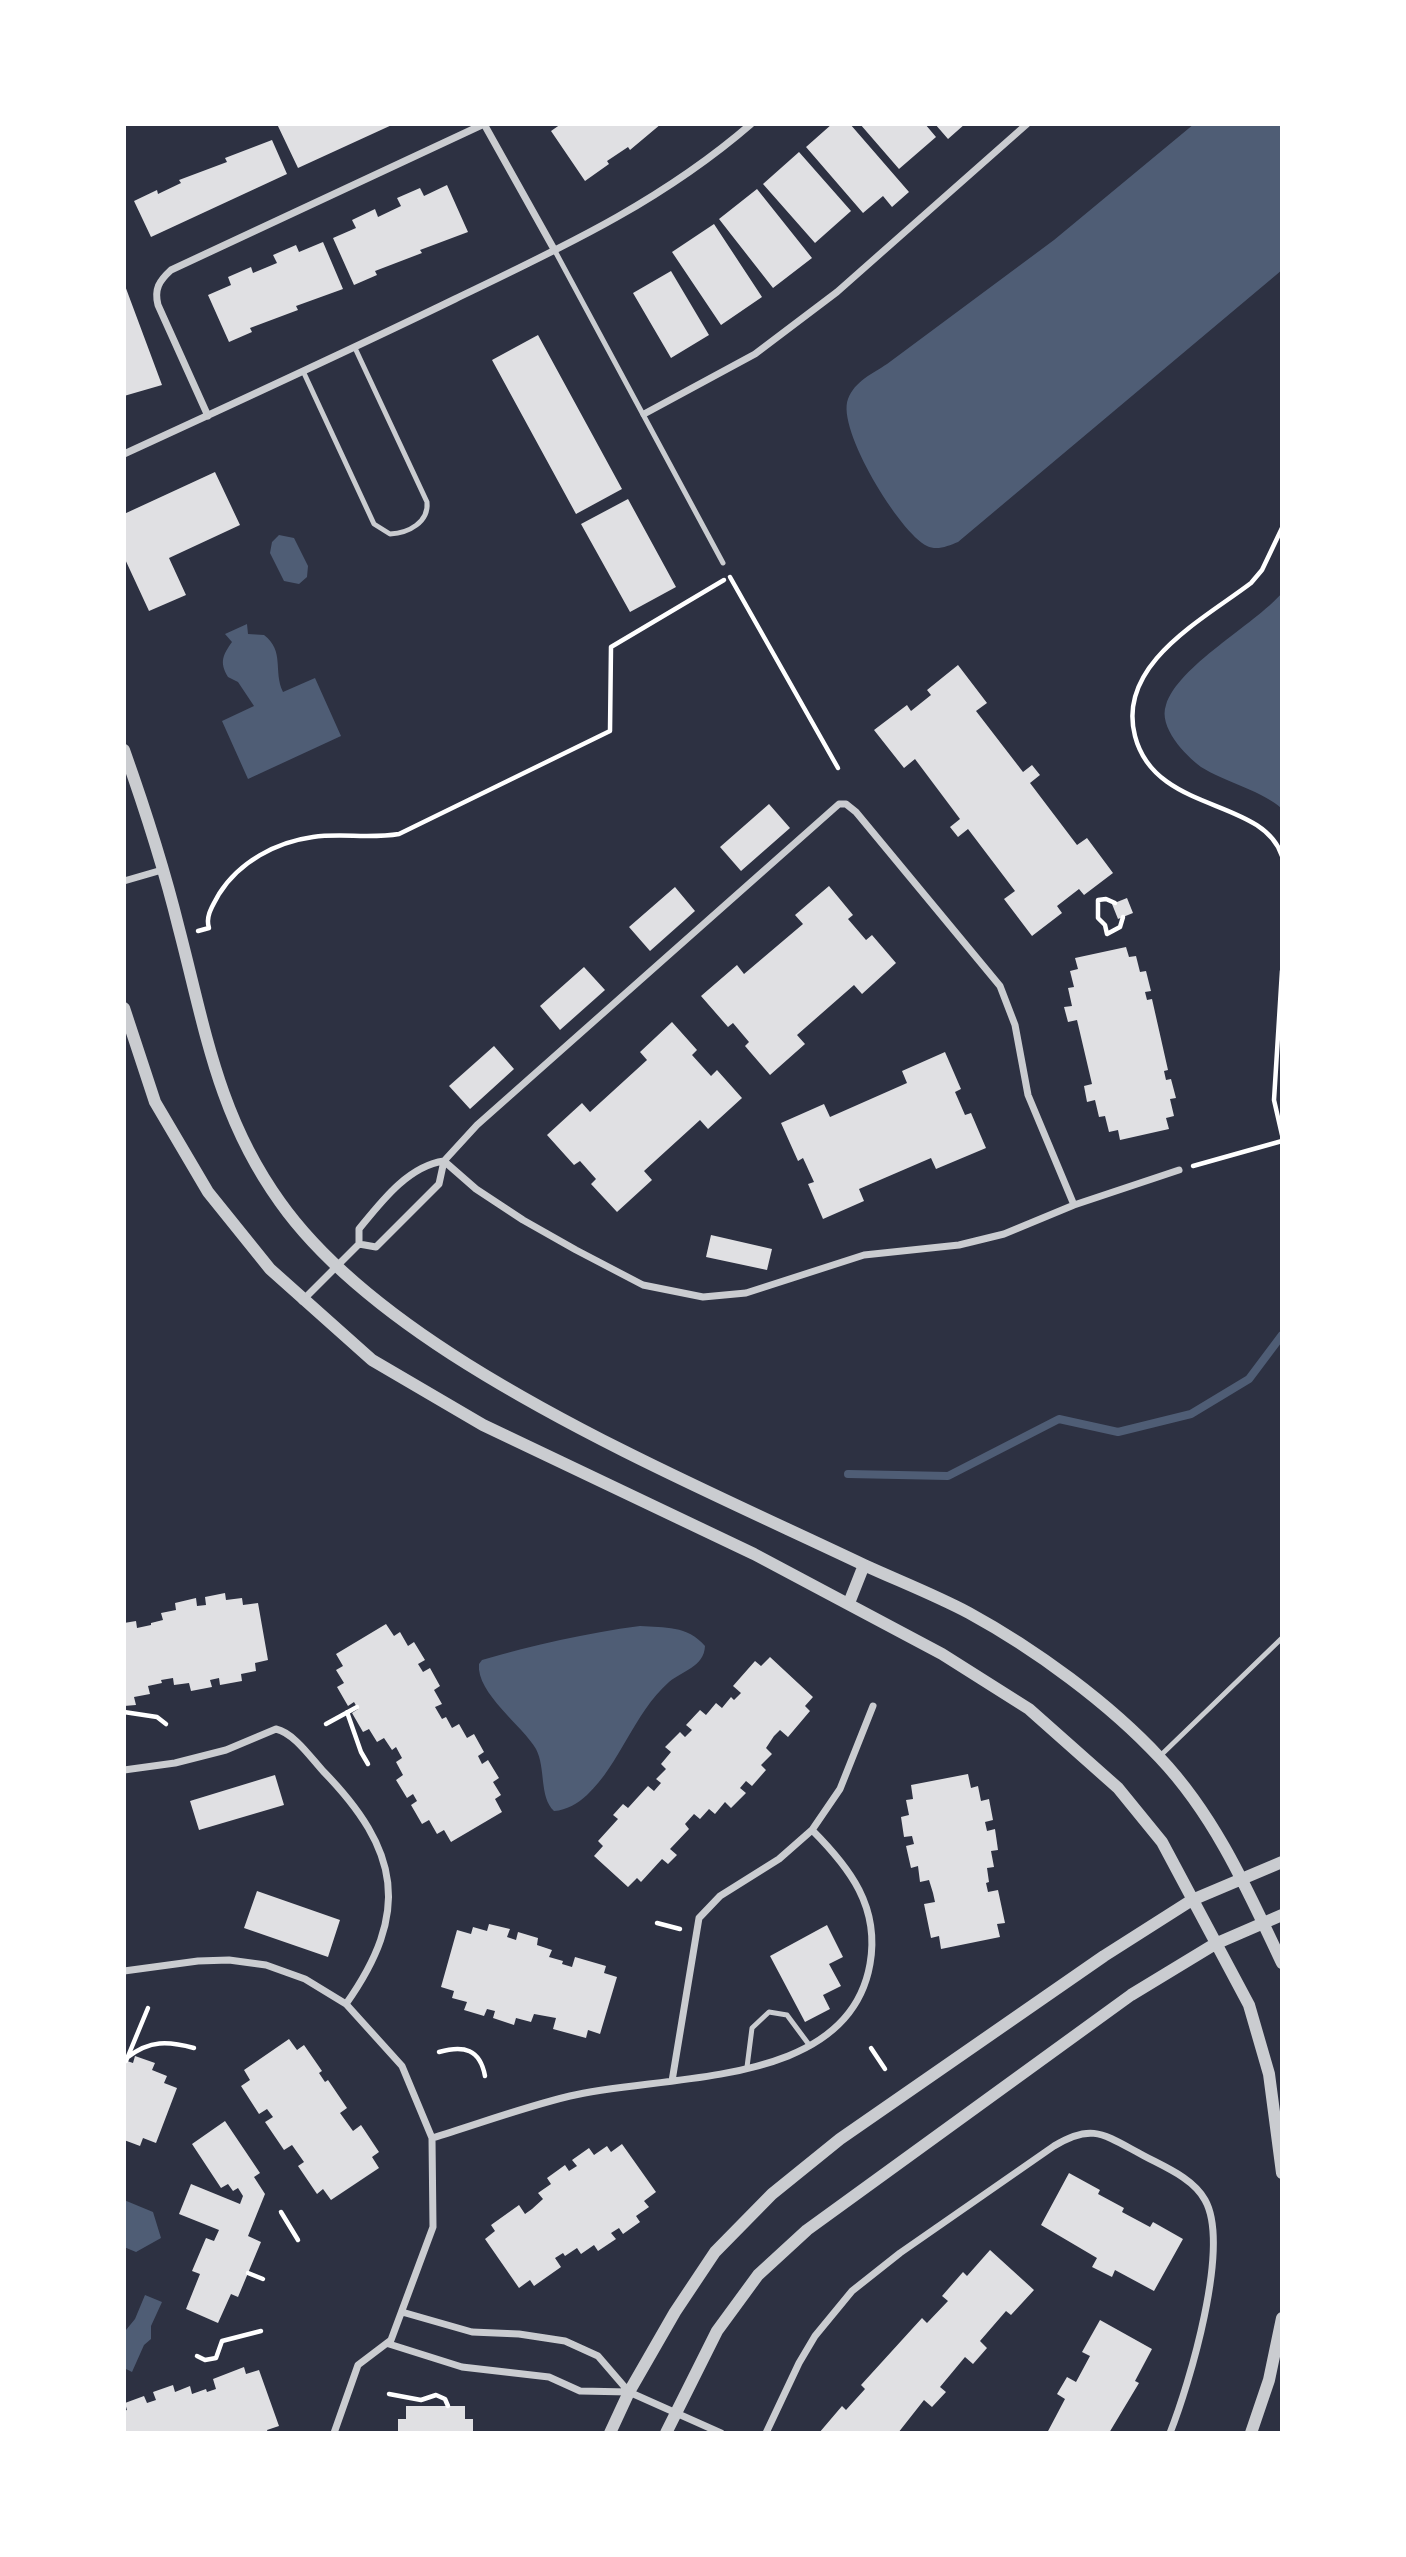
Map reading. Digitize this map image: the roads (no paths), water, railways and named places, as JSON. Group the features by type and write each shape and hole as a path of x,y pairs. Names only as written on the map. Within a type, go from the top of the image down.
{"street":[{"path":"208,416 158,305 156,296 162,279 171,270 484,124 555,251"},
{"path":"124,454 355,348 555,251 652,199 751,124"},
{"path":"644,414 755,354 837,292 1027,124"},
{"path":"124,750 162,870 216,1078 243,1146 282,1206 337,1265 371,1296 429,1340 509,1390 631,1453 969,1613 1060,1669 1159,1757 1207,1815 1282,1963"},
{"path":"359,1244 376,1247 439,1184 444,1161 477,1125 834,807 846,804 865,823 1000,986 1014,1026 1028,1095 1074,1205"},
{"path":"124,881 162,870"},
{"path":"124,1008 155,1102 208,1192 270,1269 302,1301 372,1360 483,1425 849,1603 942,1654 1029,1709 1118,1788 1162,1842 1250,2005 1269,2074 1282,2173"},
{"path":"302,1301 359,1244 359,1228 389,1195 424,1164 444,1161 476,1189 576,1250 643,1285 703,1297 746,1293 864,1255 970,1242 1004,1234 1074,1205 1179,1170"},
{"path":"849,1603 864,1565"},
{"path":"672,2081 695,1932 707,1907 779,1859 812,1830 840,1788 873,1706"},
{"path":"124,1770 175,1763 226,1750 276,1729 289,1736 325,1773 369,1825 386,1865 388,1903 383,1940 370,1970 346,2004"},
{"path":"432,2137 570,2096 672,2081 777,2061 810,2046 836,2027 854,2007 867,1982 872,1950 870,1919 861,1888 838,1856 812,1830"},
{"path":"610,2433 629,2392 675,2312 715,2252 772,2194 840,2139 1104,1955 1192,1900 1282,1862"},
{"path":"666,2433 718,2331 758,2274 807,2230 866,2184 1131,1995 1215,1944 1282,1914"},
{"path":"124,1971 198,1961 229,1960 266,1965 305,1979 346,2004 402,2066 432,2137 433,2227 389,2344 355,2368 334,2433"},
{"path":"766,2433 804,2354 852,2291 900,2253 1054,2146 1071,2136 1089,2132 1117,2141 1189,2181 1206,2200 1211,2217 1210,2271 1201,2333 1185,2395 1170,2433"},
{"path":"402,2312 472,2332 565,2340 598,2356 629,2392"},
{"path":"1251,2433 1269,2380 1282,2318"},
{"path":"389,2344 462,2367 549,2378 580,2391 629,2392 721,2433"}],"lane":[{"path":"555,251 723,563"},
{"path":"303,371 374,524 390,534 417,525 426,514 427,502 355,348"},
{"path":"1159,1757 1282,1638"},
{"path":"747,2067 752,2028 769,2012 787,2015 810,2046"}],"water":[{"path":"1194,124 1282,124 1282,270 958,542 939,548 927,546 915,537 887,502 861,455 851,433 847,413 851,393 864,378 887,364 1054,240"},
{"path":"279,535 294,538 308,566 307,577 299,584 284,581 270,553 272,542"},
{"path":"1282,593 1282,809 1266,798 1201,767 1181,748 1169,731 1165,713 1173,690 1185,676"},
{"path":"247,624 248,634 264,635 274,648 283,692 315,678 341,736 248,779 222,721 254,706 238,682 228,677 223,663 224,655 232,642 225,634"},
{"path":"640,1626 667,1628 691,1634 705,1646 704,1653 697,1664 669,1682 657,1695 636,1723 609,1768 587,1795 572,1806 554,1811 546,1798 536,1749 492,1698 480,1675 479,1664 482,1660 541,1644"},
{"path":"124,2200 153,2212 161,2238 136,2252 124,2247"},
{"path":"145,2295 162,2302 151,2326 151,2339 144,2345 132,2372 124,2368 126,2330 135,2319"}],"waterway":[{"path":"848,1474 948,1476 1059,1419 1118,1432 1191,1414 1249,1379 1282,1335"}]}
